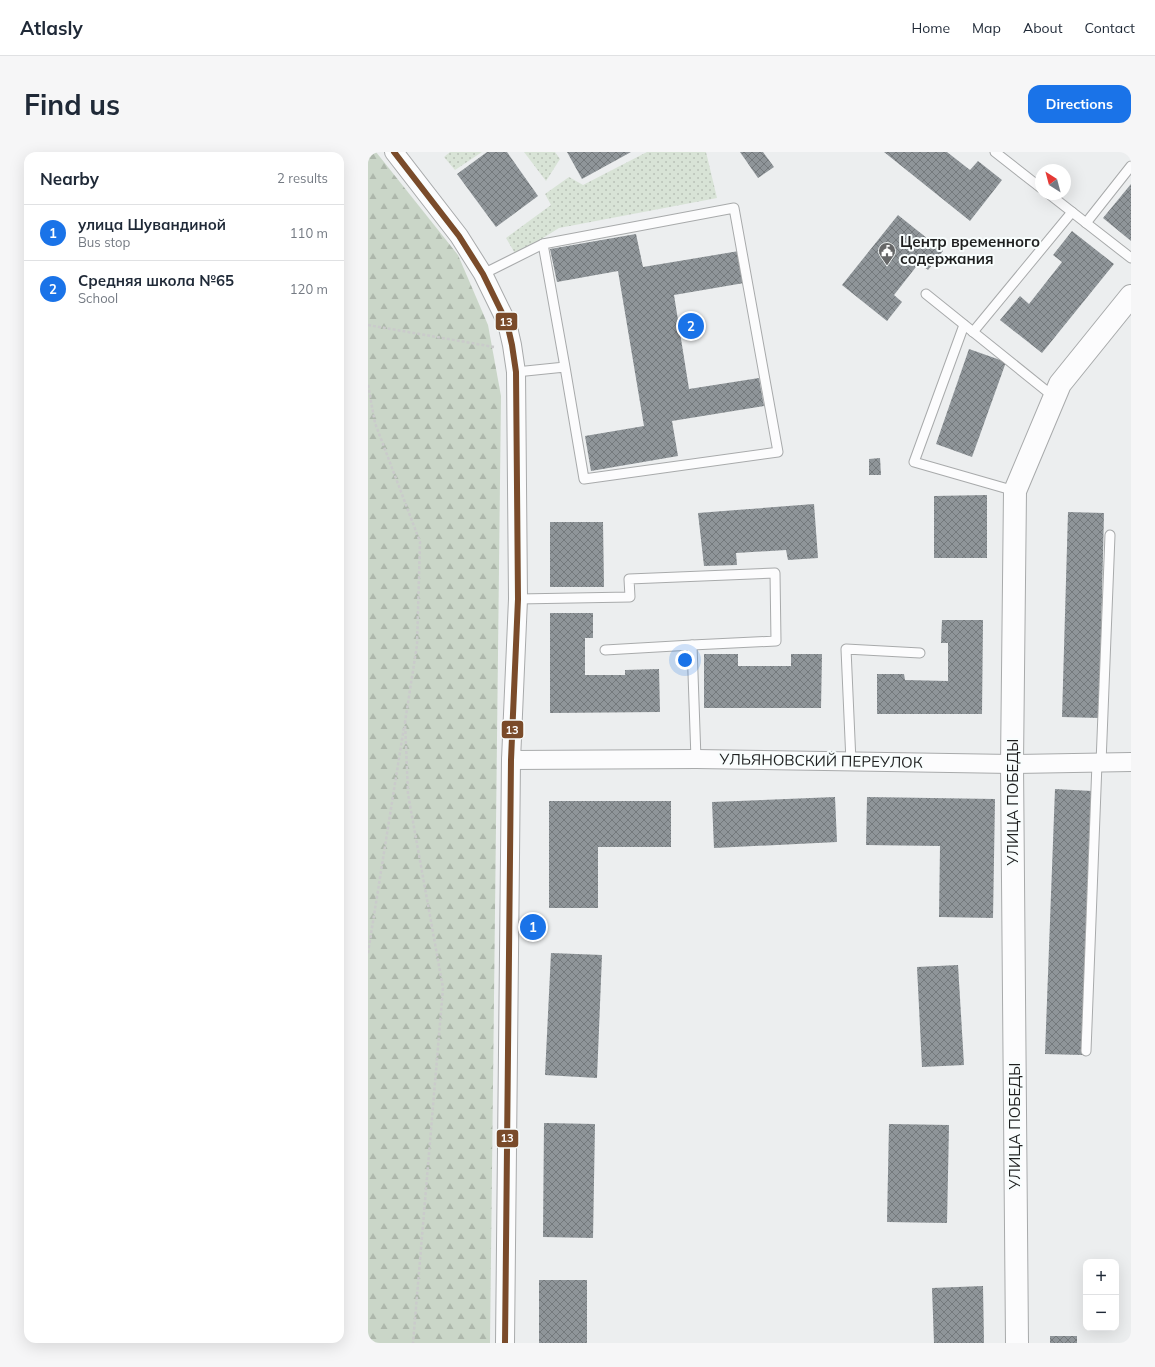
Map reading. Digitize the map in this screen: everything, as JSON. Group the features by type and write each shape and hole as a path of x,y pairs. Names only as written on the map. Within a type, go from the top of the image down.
{"street":[{"path":"394,152 459,236 483,274 507,323 516,372 518,599 512,760 505,1343"},
{"name":"УЛИЦА ПОБЕДЫ","path":"1017,1343 1012,764 1015,491 1060,384 1131,296"},
{"name":"УЛЬЯНОВСКИЙ ПЕРЕУЛОК","path":"512,760 696,759 1012,764 1131,762"}],"lane":[{"path":"995,152 1035,183"},
{"path":"1086,223 1131,166"},
{"path":"1057,200 1131,258"},
{"path":"483,274 543,244 734,208 778,452 584,479 543,244"},
{"path":"973,332 1072,212"},
{"path":"926,294 1054,397"},
{"path":"964,325 914,462 1015,491"},
{"path":"516,372 565,367"},
{"path":"1086,1051 1110,536"},
{"path":"518,599 630,597 629,579 775,573 776,641 605,650"},
{"path":"692,645 696,759"},
{"path":"851,762 846,649 920,653"}],"path":[{"path":"368,325 498,348 512,345"},
{"path":"368,385 375,423 420,542 417,645 368,953"},
{"path":"405,721 408,794 443,988 413,1343"}],"shaded area":[{"path":"450,152 482,152 455,170 444,157"},
{"path":"524,152 555,152 560,159 546,181"},
{"path":"647,152 706,152 717,198 559,228 516,255 506,238 551,205 545,194 569,177 583,185"}],"green space":[{"path":"368,152 376,152 458,255 488,325 501,396 490,1343 368,1343"}],"building":[{"path":"487,152 507,152 538,196 496,227 457,174"},
{"path":"567,152 631,152 582,179"},
{"path":"740,152 763,152 774,167 758,178"},
{"path":"884,152 947,152 970,170 978,161 1002,180 970,221"},
{"path":"1131,184 1131,241 1103,218"},
{"name":"Центр временного содержания","path":"898,215 943,251 928,270 919,263 894,295 902,302 887,321 842,285"},
{"path":"1072,231 1114,264 1042,353 1000,320 1020,296 1029,304 1062,262 1053,255"},
{"path":"636,234 643,267 739,251 744,283 674,295 689,389 759,378 764,406 672,421 678,456 591,471 585,436 644,426 618,271 557,282 550,249"},
{"path":"969,349 1006,362 972,457 936,444"},
{"path":"880,458 881,475 869,475 869,459"},
{"path":"987,495 987,558 934,558 934,496"},
{"path":"814,504 818,558 788,560 786,550 736,553 737,565 704,566 698,513"},
{"path":"1068,512 1104,513 1099,718 1062,717"},
{"path":"550,522 603,522 604,587 550,587"},
{"path":"550,613 593,613 593,638 585,638 585,675 625,675 625,670 659,669 660,712 550,713"},
{"path":"942,620 983,620 982,714 877,714 877,674 904,674 905,680 948,681 948,643 941,643"},
{"path":"704,654 738,654 738,666 791,666 791,654 822,654 821,708 704,708"},
{"path":"1055,789 1092,791 1082,1055 1045,1054"},
{"path":"835,797 837,842 714,848 712,802"},
{"path":"867,797 995,799 993,918 939,917 940,846 866,845"},
{"path":"549,801 671,801 671,847 598,847 598,908 549,908"},
{"path":"551,953 602,955 597,1078 545,1075"},
{"path":"958,965 964,1065 922,1067 917,967"},
{"path":"544,1123 595,1124 593,1238 543,1237"},
{"path":"889,1124 949,1125 947,1223 887,1222"},
{"path":"539,1280 587,1280 587,1343 539,1343"},
{"path":"983,1286 984,1343 934,1343 932,1288"},
{"path":"1050,1336 1077,1336 1077,1343 1050,1343"}],"transit line":[{"name":"13","path":"394,152 459,236 483,274 507,323 516,372 518,599 511,760 505,1343"}],"place":[{"name":"Центр временного содержания","path":"887,266"},
{"name":"Средняя школа №65","path":"691,326"},
{"name":"улица Шувандиной","path":"533,927"}]}
